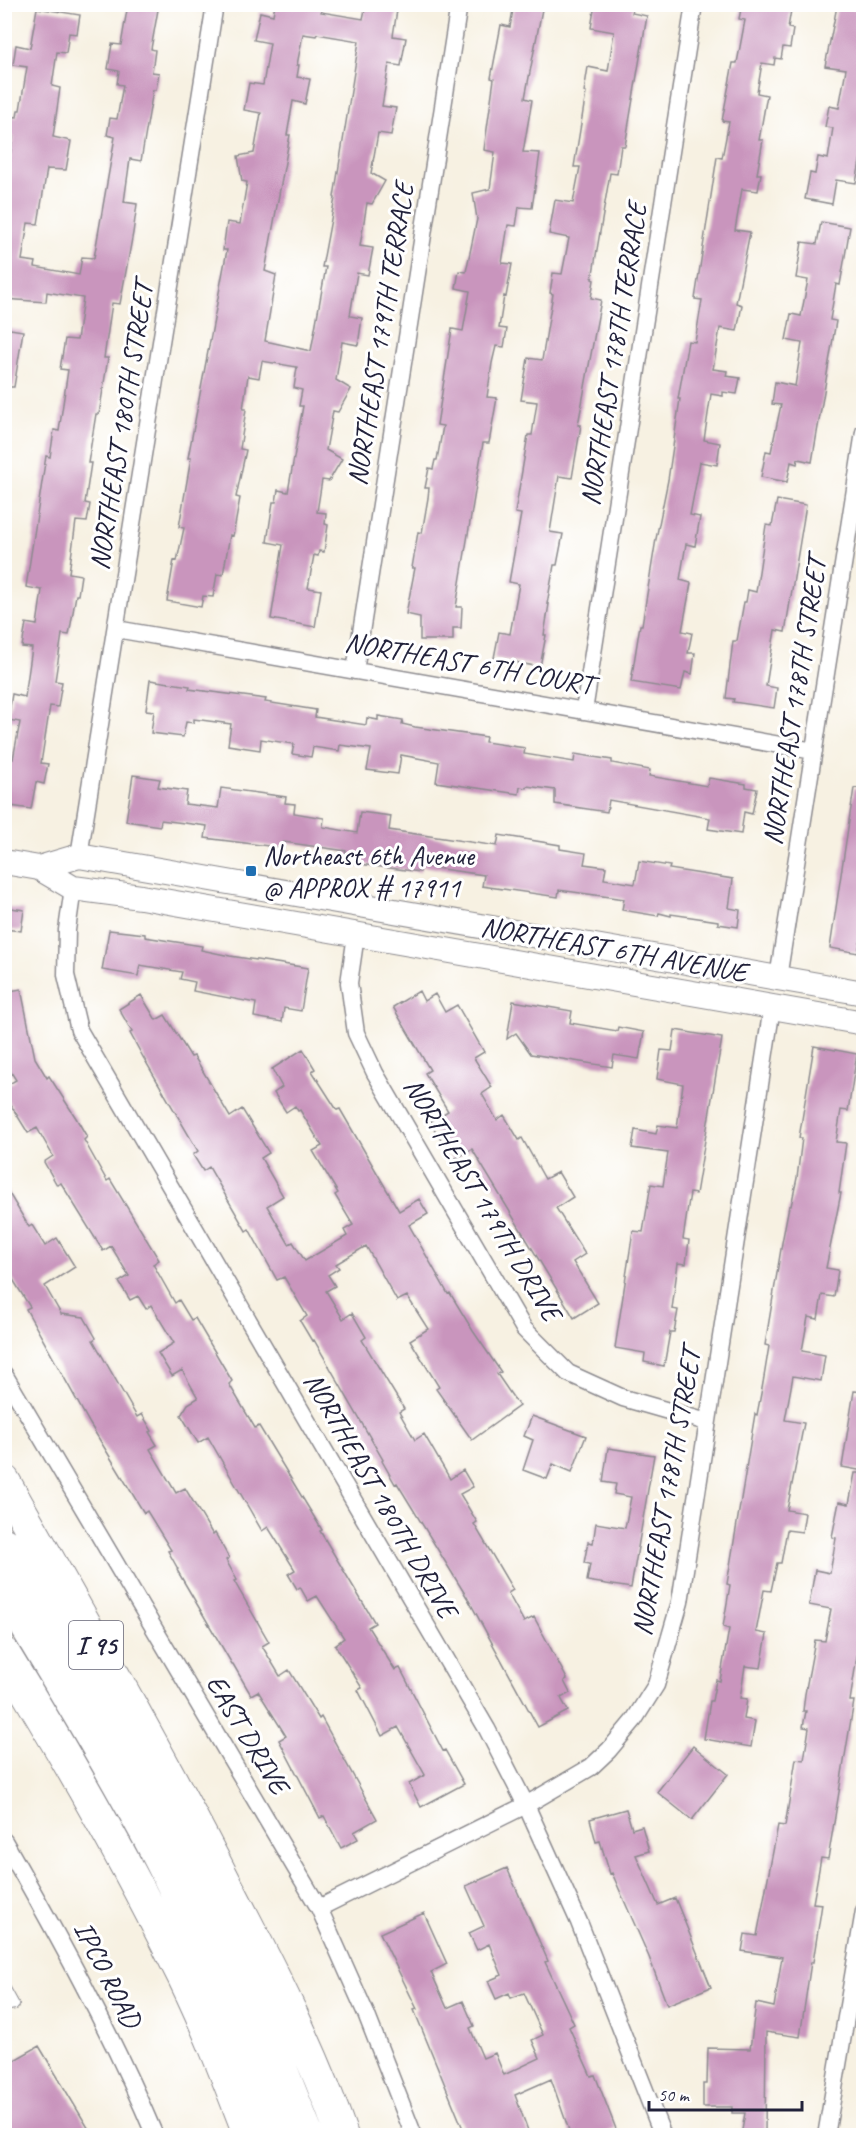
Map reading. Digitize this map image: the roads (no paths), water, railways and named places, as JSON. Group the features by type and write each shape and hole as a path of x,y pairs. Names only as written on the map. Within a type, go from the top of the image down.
{"highway":[{"name":"I 95","path":"4,1481 188,1809 272,1972 342,2136"},
{"path":"4,1544 172,1830 215,1917 266,2031 308,2136"},
{"path":"4,1589 97,1745 150,1842 216,1979 253,2065 279,2136"},
{"path":"4,1612 34,1662 41,1714"},
{"path":"4,1654 90,1799 176,1961 202,2017 250,2136"}],"main road":[{"name":"NORTHEAST 6TH AVENUE","path":"39,868 80,856 864,993"},
{"name":"NORTHEAST 6TH AVENUE","path":"4,862 39,868 73,888 141,897 864,1023"}],"street":[{"name":"NORTHEAST 180TH STREET","path":"80,856 215,4"},
{"name":"NORTHEAST 179TH TERRACE","path":"355,671 459,4"},
{"name":"NORTHEAST 178TH TERRACE","path":"584,711 694,4"},
{"name":"NORTHEAST 178TH STREET","path":"778,978 864,432"},
{"name":"NORTHEAST 6TH COURT","path":"116,629 814,751"},
{"name":"NORTHEAST 180TH DRIVE","path":"73,888 67,930 66,975 79,1030 487,1729 526,1805 579,1922 663,2136"},
{"name":"NORTHEAST 179TH DRIVE","path":"356,935 349,983 356,1033 375,1073 524,1329 568,1373 623,1398 707,1422"},
{"name":"NORTHEAST 178TH STREET","path":"319,1908 526,1805 591,1767 609,1750 634,1720 656,1685 680,1602 772,1007"},
{"name":"EAST DRIVE","path":"4,1374 319,1908 367,2016 414,2136"},
{"name":"IPCO ROAD","path":"4,1841 50,1921 120,2059 155,2136"},
{"path":"826,2136 864,1911"}],"lane":[{"path":"4,1986 15,2005 4,2007"}],"place":[{"name":"Northeast 6th Avenue @ APPROX # 17911","path":"251,871"}]}
